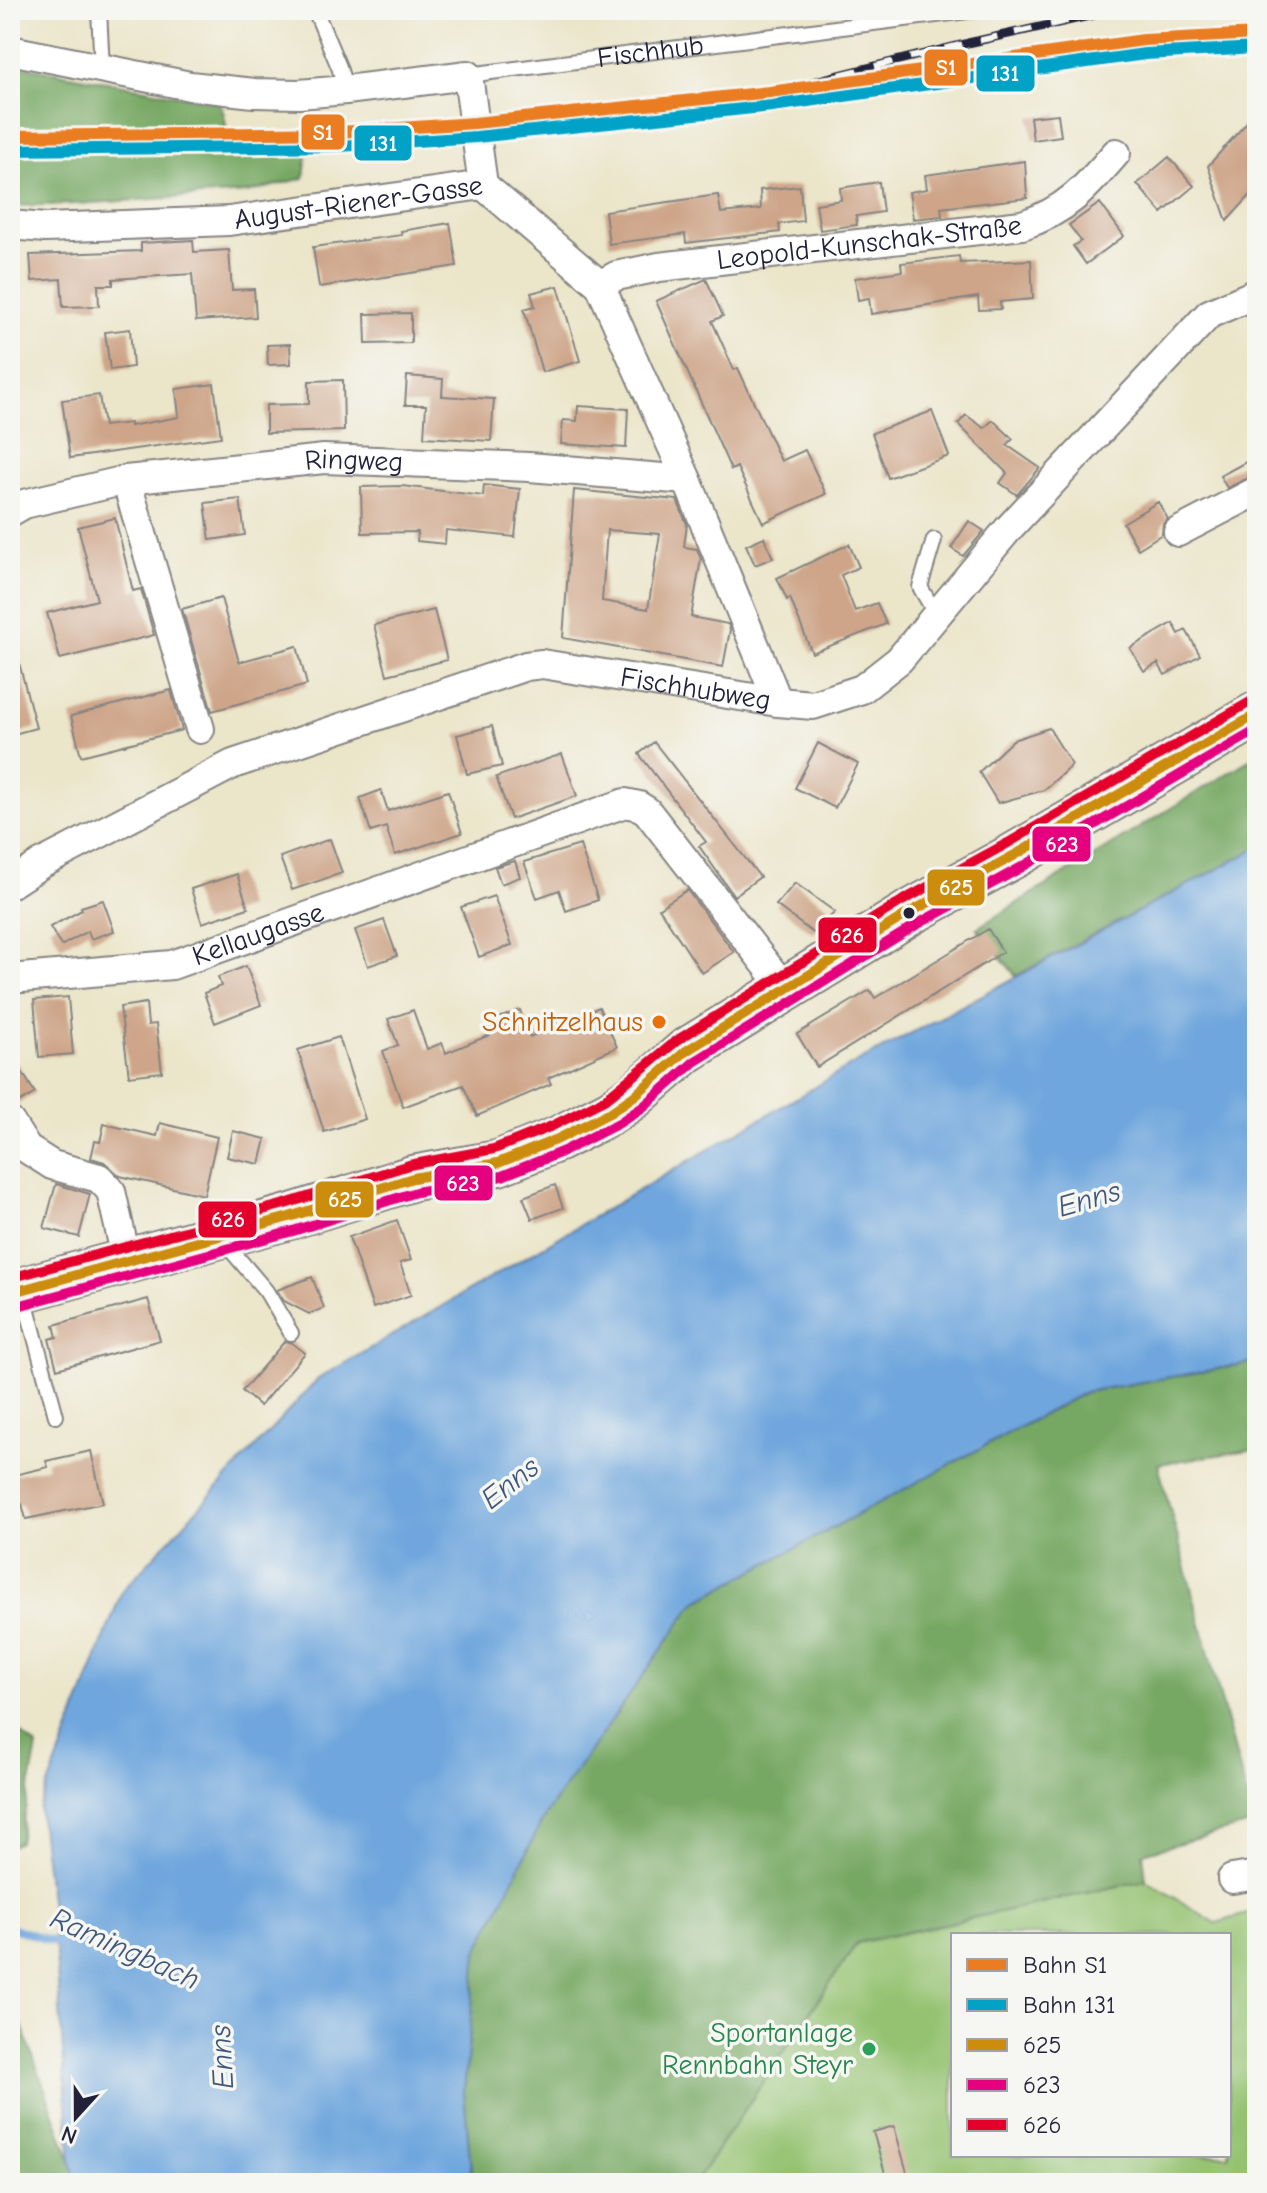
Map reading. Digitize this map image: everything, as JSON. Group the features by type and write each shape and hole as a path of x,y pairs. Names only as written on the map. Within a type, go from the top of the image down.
{"main road":[{"path":"14,1289 127,1262 413,1178 498,1163 558,1139 611,1112 686,1051 909,913 1257,714"}],"street":[{"name":"Fischhub","path":"10,50 190,86 254,93 299,94 468,75"},
{"path":"468,75 483,185"},
{"name":"Leopold-Kunschak-Straße","path":"600,285 616,276 659,267 1022,225 1045,218 1072,200 1116,153"},
{"name":"August-Riener-Gasse","path":"10,225 45,228 229,221 483,185 600,285 687,480 778,702"},
{"name":"Fischhubweg","path":"10,884 41,864 233,764 526,666 542,664 813,705 862,689 899,660 1010,527 1209,314 1257,293"},
{"name":"Ringweg","path":"15,502 126,480 324,459 529,467 687,480"},
{"path":"126,480 200,729"},
{"path":"1178,532 1257,491"},
{"name":"Kellaugasse","path":"10,979 172,965 625,803 647,811 786,990"},
{"path":"10,1122 27,1149 52,1165 99,1178 111,1191 127,1262"}],"lane":[{"path":"99,10 102,70"},
{"path":"315,10 346,90"},
{"name":"Fischhub","path":"468,75 975,10"},
{"path":"934,540 920,587 937,616"},
{"path":"219,1236 266,1291 291,1333"},
{"path":"14,1289 56,1416"}],"green space":[{"path":"10,64 221,103 231,146 263,153 287,151 307,154 304,178 247,193 10,206"},
{"path":"1257,755 1257,848 1016,976 977,928"},
{"path":"1257,1362 1257,1449 1158,1464 1254,1823 1143,1853 1146,1880 857,1943 695,2183 472,2183 464,2092 477,1952 545,1815 695,1602 1085,1392"},
{"path":"10,1725 37,1747 19,1842 10,1847"},
{"name":"Sportanlage Rennbahn Steyr","path":"1146,1880 1216,1923 1257,1911 1257,2183 695,2183 857,1943"},
{"path":"10,1993 71,2161 76,2183 10,2183"}],"water":[{"name":"Enns","path":"1257,848 1257,1362 1085,1392 695,1602 545,1815 477,1952 464,2092 472,2183 76,2183 71,2161 55,1942 39,1809 122,1591 318,1379 859,1061"}],"building":[{"path":"1257,111 1257,188 1227,221 1208,166"},
{"path":"1058,114 1061,136 1033,140 1030,117"},
{"path":"1169,157 1194,186 1162,213 1137,184"},
{"path":"1025,161 1027,198 941,208 942,216 913,219 909,192 927,189 925,175"},
{"path":"879,182 883,212 856,216 857,225 820,230 816,204 841,200 840,188"},
{"path":"800,186 803,221 779,224 780,232 686,243 685,234 609,244 605,211 718,195 721,213 761,209 760,190"},
{"path":"1100,203 1124,236 1086,264 1073,246 1081,241 1069,225"},
{"path":"450,223 457,266 319,287 313,247 402,235 401,231"},
{"path":"193,240 194,252 229,250 232,290 254,289 256,317 196,321 192,274 113,279 113,285 98,285 99,306 63,307 61,279 32,281 30,255 141,251 141,243"},
{"path":"959,256 960,263 1031,260 1033,299 1000,302 1001,309 979,310 978,297 871,314 869,298 858,300 855,278 902,271 901,263"},
{"path":"706,279 723,316 712,321 734,370 738,368 781,461 805,450 826,494 763,523 737,467 731,470 656,301"},
{"path":"558,286 580,361 542,372 524,309 535,306 531,293"},
{"path":"411,313 411,343 366,344 365,314"},
{"path":"130,329 133,367 110,370 105,332"},
{"path":"290,344 291,364 268,365 267,345"},
{"path":"407,376 443,379 442,396 494,399 491,441 424,437 426,405 405,405"},
{"path":"343,380 344,431 266,433 266,405 309,404 309,381"},
{"path":"214,384 221,437 70,458 62,400 99,395 104,426 130,423 130,426 179,417 176,389"},
{"path":"578,406 628,409 626,448 561,444 563,420 577,421"},
{"path":"932,411 949,456 888,478 872,433"},
{"path":"966,415 984,428 993,420 1013,439 1007,445 1040,468 1017,495 1000,483 1007,473 958,424"},
{"path":"1257,456 1257,474 1227,488 1220,476"},
{"path":"484,485 520,489 515,537 446,530 445,544 417,541 418,532 362,533 361,487 402,486 483,496"},
{"path":"574,490 677,500 687,524 684,547 697,549 701,559 691,617 728,624 730,630 723,667 563,638","holes":["607,530 660,534 648,609 602,601"]},
{"path":"240,499 245,535 210,540 205,503"},
{"path":"1158,502 1168,519 1163,524 1162,534 1138,549 1123,523"},
{"path":"115,518 133,591 141,589 154,635 60,659 47,613 97,600 78,527"},
{"path":"969,521 984,531 963,556 951,548"},
{"path":"764,537 773,558 755,565 746,545"},
{"path":"849,544 859,567 841,575 855,611 877,603 886,624 812,653 790,598 787,600 777,578"},
{"path":"221,598 239,662 297,646 307,685 212,711 182,609"},
{"path":"434,610 447,660 387,675 374,625"},
{"path":"1173,623 1179,634 1186,630 1200,655 1165,675 1158,663 1144,671 1130,648"},
{"path":"17,655 36,728 10,735 10,656"},
{"path":"171,690 182,730 81,756 71,716"},
{"path":"492,726 502,766 467,774 457,735"},
{"path":"1049,728 1072,765 1044,790 998,803 979,772 1013,740"},
{"path":"654,742 760,877 734,896 699,846 706,842 639,754"},
{"path":"818,743 858,764 835,808 795,788"},
{"path":"562,754 577,796 511,819 496,777"},
{"path":"381,790 388,811 448,791 462,833 395,855 386,827 371,832 360,798"},
{"path":"330,839 342,873 292,890 280,857"},
{"path":"580,845 598,900 566,911 559,890 537,898 524,862"},
{"path":"515,861 520,877 501,884 495,867"},
{"path":"237,874 248,908 202,923 191,889"},
{"path":"795,883 835,912 813,933 776,905"},
{"path":"687,890 734,952 702,973 659,908"},
{"path":"494,896 512,945 479,957 461,907"},
{"path":"103,900 114,931 91,939 88,931 61,946 50,927 82,910 81,907"},
{"path":"384,920 397,956 368,966 355,930"},
{"path":"988,929 1003,952 817,1067 797,1034 870,990 875,998"},
{"path":"246,966 261,1005 215,1023 204,993 221,986 218,977"},
{"path":"68,997 73,1054 39,1057 34,1000"},
{"path":"146,1003 148,1025 156,1024 162,1072 129,1076 120,1007"},
{"path":"599,1007 617,1047 548,1078 551,1084 477,1116 463,1085 403,1107 383,1051 398,1045 388,1019 413,1010 427,1049 442,1043 446,1053 490,1035 486,1023 520,1010 530,1037"},
{"path":"339,1037 365,1119 324,1132 298,1050"},
{"path":"10,1052 35,1093 14,1106 10,1105"},
{"path":"160,1123 217,1137 204,1195 120,1176 104,1162 91,1158 95,1141 100,1142 104,1124 157,1136"},
{"path":"233,1131 266,1139 260,1164 227,1157"},
{"path":"56,1184 90,1194 79,1237 44,1228"},
{"path":"555,1185 563,1208 532,1219 523,1197"},
{"path":"397,1220 411,1260 400,1263 411,1295 373,1308 349,1237"},
{"path":"312,1277 324,1308 309,1314 284,1301 277,1290"},
{"path":"148,1299 160,1340 57,1369 49,1339 57,1337 54,1325"},
{"path":"285,1341 305,1353 260,1406 242,1391"},
{"path":"91,1451 103,1503 26,1519 22,1504 14,1506 10,1476 48,1467 46,1461"},
{"path":"894,2126 910,2183 888,2183 873,2132"}],"waterway":[{"name":"Ramingbach","path":"10,1927 62,1945"}],"railway":[{"path":"770,92 1116,10"}],"rail line":[{"name":"S1","path":"10,136 339,132 475,123 770,92 1144,40 1257,34"},
{"name":"131","path":"10,150 339,146 476,137 772,106 1145,54 1257,48"}],"transit line":[{"name":"626","path":"10,1278 285,1204 409,1165 494,1149 552,1126 604,1100 679,1039 902,901 1250,702"},
{"name":"625","path":"10,1293 289,1217 413,1178 498,1163 558,1139 611,1112 686,1051 909,913 1257,714"},
{"name":"623","path":"14,1307 293,1231 416,1192 502,1176 564,1151 619,1123 643,1107 694,1062 916,925 1257,730"}],"place":[{"name":"Schnitzelhaus","path":"659,1022"},
{"name":"Sportanlage Rennbahn Steyr","path":"869,2049"}]}
